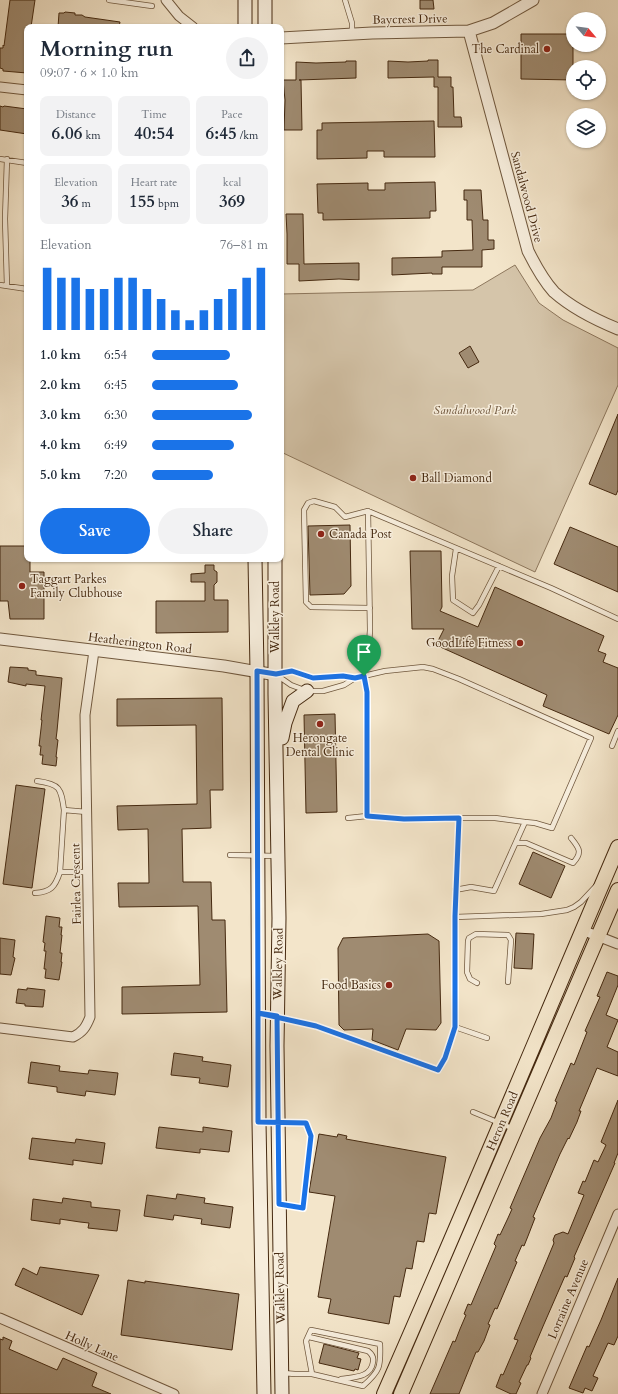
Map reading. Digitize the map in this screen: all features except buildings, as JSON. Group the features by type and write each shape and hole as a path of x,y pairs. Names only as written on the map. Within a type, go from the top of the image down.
{"main road":[{"path":"245,0 245,24"},
{"path":"265,0 265,24"},
{"name":"Walkley Road","path":"255,562 258,855 258,1122 264,1394"},
{"name":"Walkley Road","path":"275,562 278,856 277,1016 282,1394"},
{"path":"277,764 288,711 293,701 307,691"},
{"name":"Heron Road","path":"384,1394 501,1124 618,847"},
{"name":"Heron Road","path":"401,1394 516,1130 597,936 618,890"},
{"path":"263,1344 271,1360 281,1372"},
{"path":"403,1351 417,1357"}],"street":[{"path":"166,0 179,16 189,24"},
{"name":"Baycrest Drive","path":"284,38 352,34 470,31 493,23 533,0"},
{"name":"Sandalwood Drive","path":"470,31 528,251 540,274 554,292 578,309 618,329"},
{"path":"0,87 24,90"},
{"name":"Heatherington Road","path":"0,639 276,674"},
{"name":"Fairlea Crescent","path":"0,1028 73,1037 81,1033 87,1026 90,1017 86,715 94,651"},
{"path":"582,930 618,944"},
{"name":"Lorraine Avenue","path":"542,1394 618,1214"},
{"name":"Holly Lane","path":"0,1318 174,1394"}],"lane":[{"path":"109,0 152,6"},
{"path":"345,0 352,22 352,34"},
{"path":"0,159 24,163"},
{"path":"7,160 3,219 8,286"},
{"path":"0,286 24,289"},
{"path":"370,608 315,608 311,607 306,602 304,510 308,503 314,502 335,507 344,518 368,511 551,588 618,619"},
{"path":"367,816 367,692 364,676 368,659 370,608 368,511"},
{"path":"456,549 452,576 453,600 473,613 479,605 499,566"},
{"path":"276,674 289,685 307,691 323,691 344,685 355,678 396,669 423,667 433,669 459,679 591,738 552,828 535,823 495,818 404,819 367,816 348,818"},
{"path":"276,674 292,671 313,678 343,676 355,678"},
{"path":"612,746 618,731"},
{"path":"35,893 50,889 57,882 60,872 64,810 59,789 52,783 37,781"},
{"path":"64,810 87,812"},
{"path":"258,1013 277,1016 316,1026 438,1070 445,1058 455,1027 455,890 459,818"},
{"path":"455,890 471,887 494,891 525,822"},
{"path":"516,843 526,843 573,863 578,857 579,848 571,838"},
{"path":"230,854 278,856"},
{"path":"60,872 87,872"},
{"path":"455,916 541,914 567,910 581,902 606,876"},
{"path":"477,983 470,979 467,972 468,942 469,938 476,934 510,936 508,982"},
{"path":"455,1027 487,1038"},
{"path":"473,1112 516,1130"},
{"path":"258,1122 306,1123 311,1136 303,1208 279,1204"},
{"path":"281,1372 312,1374 363,1386 373,1377 380,1365 380,1344 311,1330 306,1341 312,1374"},
{"path":"309,1337 368,1351 372,1354 374,1358 373,1364 368,1373 362,1376 338,1380"}],"green space":[{"name":"Sandalwood Park","path":"515,265 539,303 563,320 618,348 618,385 535,572 284,453 284,294 473,290"}],"place":[{"name":"The Cardinal","path":"547,49"},
{"name":"Ball Diamond","path":"413,478"},
{"name":"Canada Post","path":"321,534"},
{"name":"Taggart Parkes Family Clubhouse","path":"22,586"},
{"name":"GoodLife Fitness","path":"520,643"},
{"name":"Herongate Dental Clinic","path":"320,724"},
{"name":"Food Basics","path":"389,985"}],"route":[{"path":"364,676 355,678 343,676 313,678 292,671 276,674 257,671 258,1013 277,1016 277,1046 278,1123 279,1204 303,1208 311,1136 306,1123 278,1123 258,1122 258,1013 277,1016 291,1019 316,1026 438,1070 445,1058 455,1027 455,890 459,818 404,819 367,816 367,692 364,676"}]}
